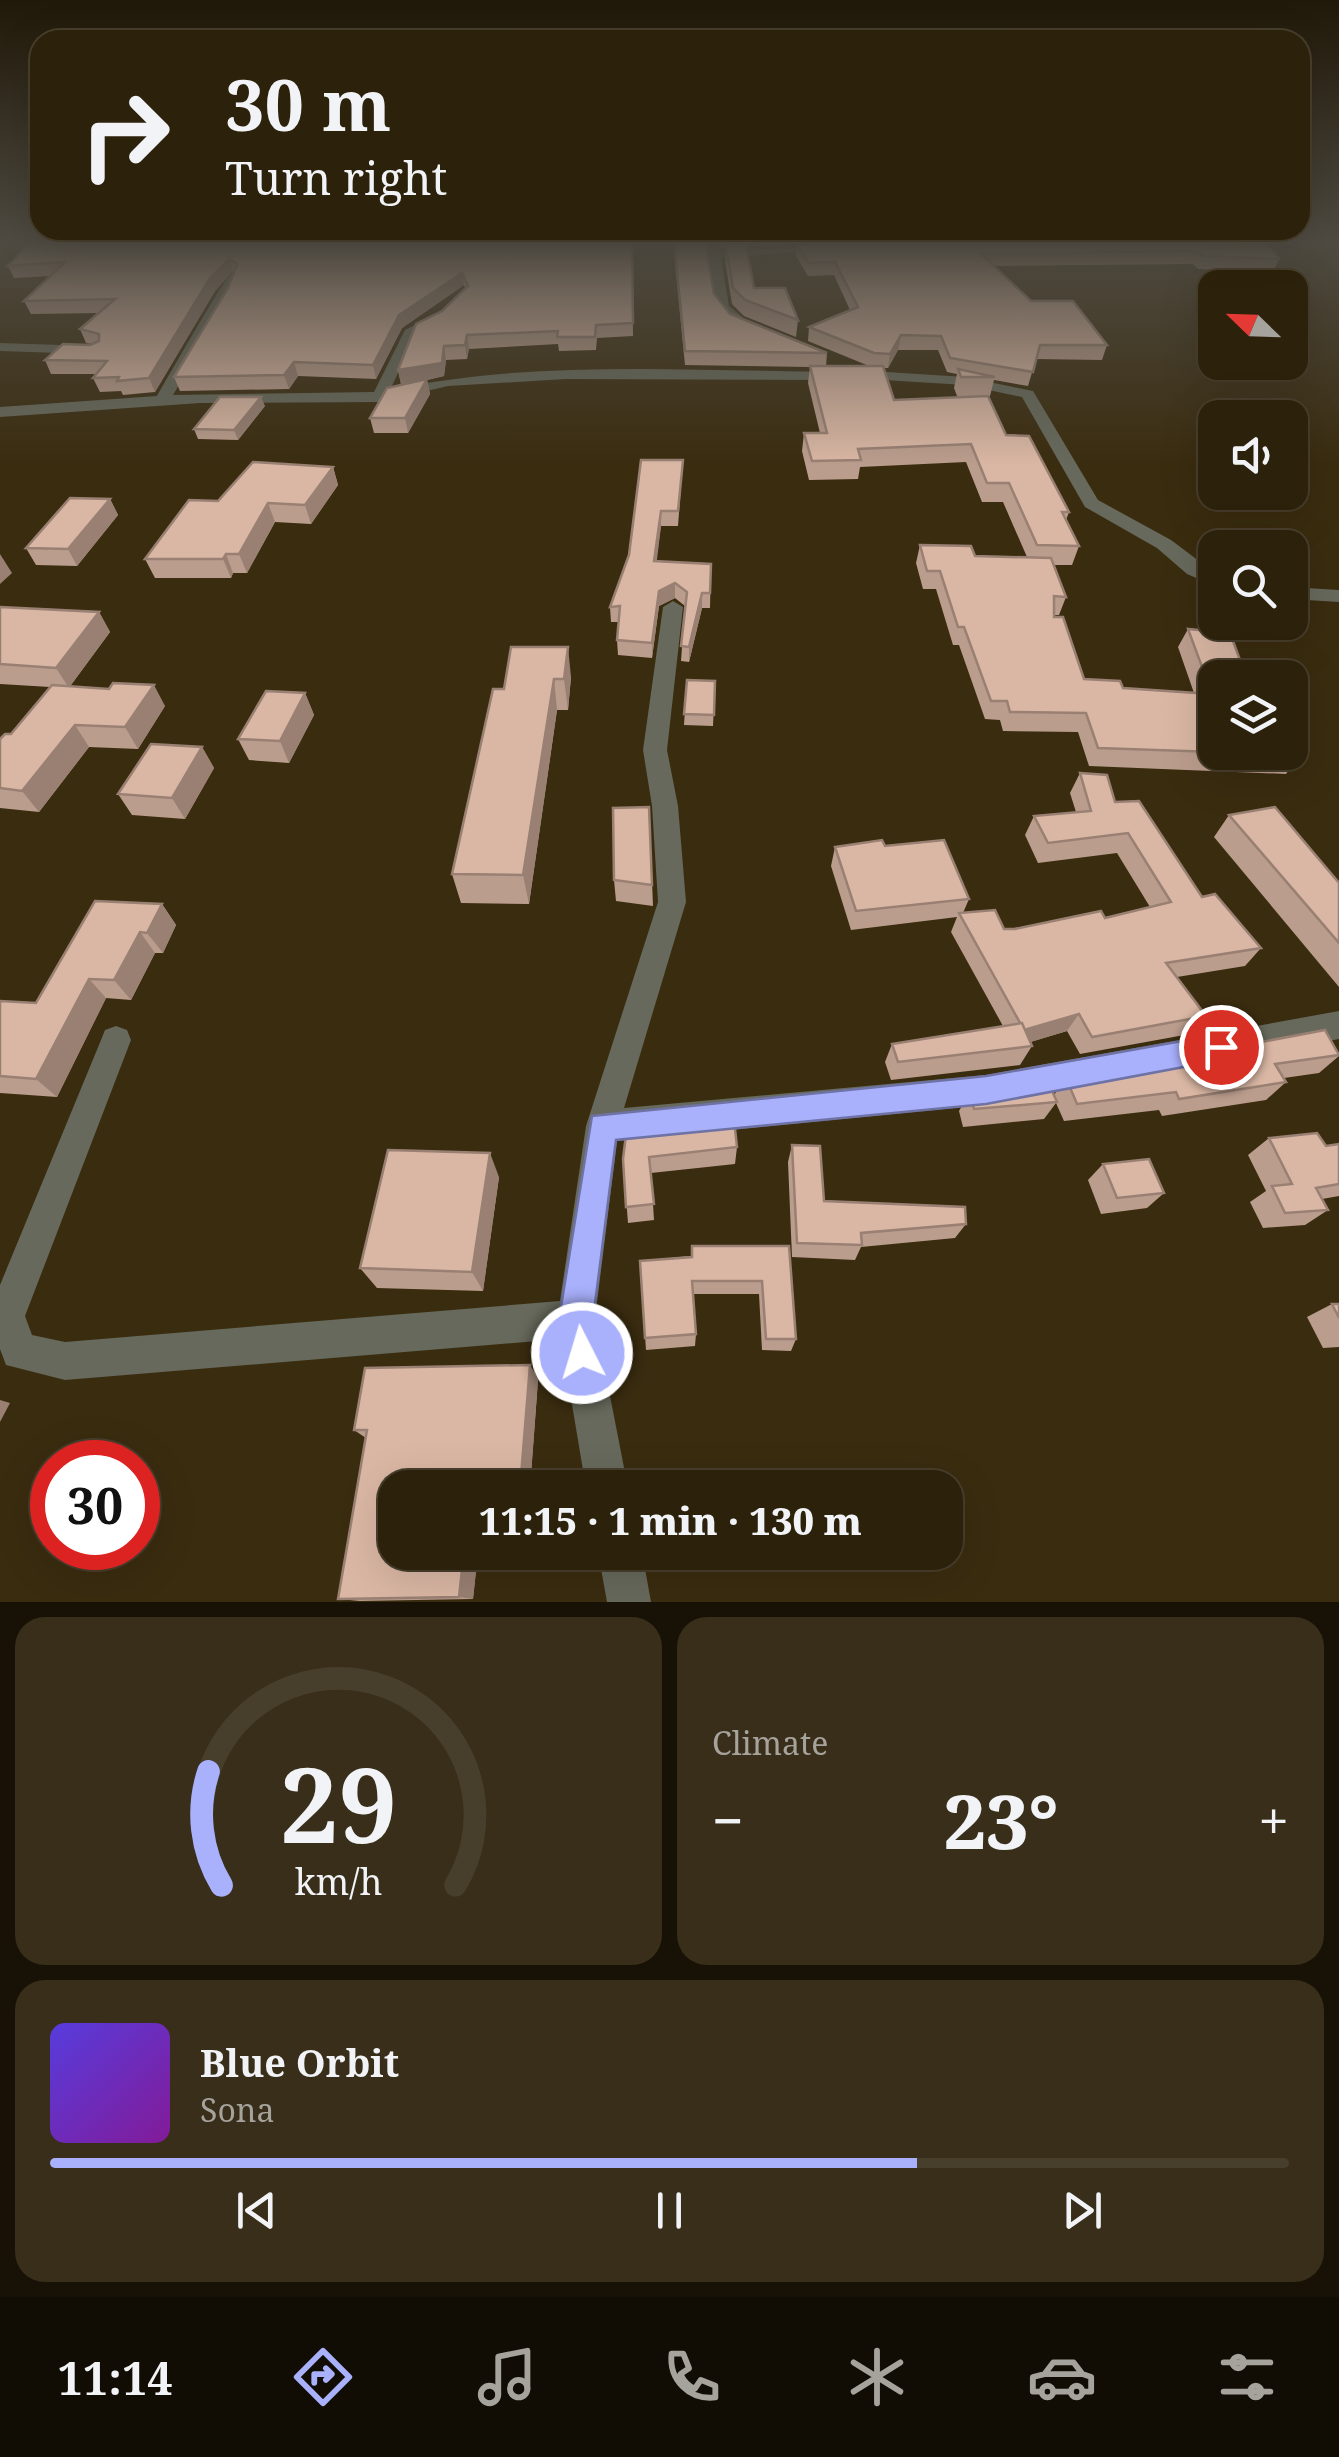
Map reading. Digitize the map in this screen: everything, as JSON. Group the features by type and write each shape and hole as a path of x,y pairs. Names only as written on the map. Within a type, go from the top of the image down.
{"street":[{"path":"160,402 212,317"},
{"path":"379,397 410,334 435,317"},
{"path":"732,317 768,336"},
{"path":"0,347 96,351"},
{"path":"815,356 870,375"},
{"path":"0,412 200,398 379,397 448,382 566,375 870,375 965,380 1028,394 1091,503 1164,544 1198,572"},
{"path":"1308,594 1339,596"},
{"path":"605,1470 576,1319 602,1126 672,902 665,806 655,750 672,607"},
{"path":"602,1126 986,1090 1339,1025"},
{"path":"116,1040 6,1316 20,1350 65,1362 576,1319"},
{"path":"623,1570 629,1602"}],"building":[{"path":"94,317 186,317 149,378 93,378 107,361 45,360 63,344 90,345 99,341 99,334 80,329"},
{"path":"211,317 398,317 373,365 294,362 284,375 174,377"},
{"path":"430,317 633,317 633,323 596,325 595,337 557,337 558,331 467,335 465,345 444,346 442,363 398,370 416,324"},
{"path":"682,317 737,317 827,353 685,351"},
{"path":"834,317 1085,317 1107,345 1040,345 1033,372 950,358 941,336 901,335 890,354 874,353 809,327"},
{"path":"810,366 883,366 894,400 988,396 1006,435 1029,436 1069,512 1062,512 1079,546 1037,545 1009,483 987,483 971,444 858,449 861,460 812,461 804,433 827,433"},
{"path":"958,369 995,377 961,377"},
{"path":"427,379 405,418 370,418 387,388"},
{"path":"220,397 261,397 234,430 194,429"},
{"path":"641,460 683,460 678,511 661,511 654,561 711,564 710,593 702,593 689,647 681,646 687,592 675,583 659,591 652,643 617,640 620,606 610,607 629,555"},
{"path":"253,462 333,467 305,505 268,503 239,554 226,554 223,559 145,559 189,500 218,501"},
{"path":"70,498 110,499 68,549 26,548"},
{"path":"920,545 971,546 975,556 1051,558 1066,597 1054,596 1054,617 1063,617 1084,679 1120,681 1123,688 1198,693 1198,751 1098,748 1086,713 1010,712 1007,701 991,701 964,627 958,627 940,571 927,571"},
{"path":"0,607 99,612 56,668 0,664"},
{"path":"1188,629 1198,630 1198,640 1233,640 1240,660 1199,660"},
{"path":"511,647 568,647 564,679 554,679 523,875 452,874 493,689 504,689"},
{"path":"687,680 715,681 714,715 684,714"},
{"path":"113,683 154,685 125,727 75,725 22,791 0,788 0,739 11,734 52,685 109,689"},
{"path":"266,691 305,693 280,741 238,739"},
{"path":"151,744 202,747 172,798 118,794"},
{"path":"1080,773 1107,775 1115,802 1139,801 1202,897 1215,894 1261,948 1166,963 1206,1016 1092,1037 1079,1014 1024,1030 959,913 995,910 1004,929 1015,929 1101,911 1105,918 1171,902 1128,833 1048,843 1034,816 1091,811"},
{"path":"649,807 652,885 614,880 613,808"},
{"path":"1275,807 1339,883 1339,943 1229,815"},
{"path":"882,840 885,846 944,840 969,899 856,911 835,847"},
{"path":"95,901 162,904 147,933 140,932 114,980 89,979 36,1079 0,1076 0,1001 36,1003"},
{"path":"1022,1023 1032,1046 898,1062 892,1044"},
{"path":"1325,1030 1339,1055 1275,1064 1286,1082 1179,1099 1176,1092 1077,1104 1066,1078 1115,1073 1113,1070"},
{"path":"1048,1082 1057,1102 974,1109 969,1094"},
{"path":"734,1120 737,1147 649,1157 654,1204 626,1207 623,1159 627,1127 646,1125 647,1130"},
{"path":"1317,1133 1326,1146 1339,1144 1339,1184 1316,1188 1328,1210 1285,1213 1272,1186 1292,1184 1269,1138"},
{"path":"792,1145 820,1146 824,1201 965,1207 966,1224 861,1233 862,1245 797,1243"},
{"path":"388,1150 490,1153 472,1272 360,1268"},
{"path":"1149,1159 1164,1193 1117,1198 1103,1164"},
{"path":"692,1246 789,1246 796,1339 766,1339 762,1281 692,1281 696,1334 645,1338 640,1261 692,1257"},
{"path":"530,1365 521,1470 378,1470 378,1570 462,1570 459,1597 338,1599 367,1430 354,1430 365,1368"}],"route":[{"path":"582,1353 576,1319 602,1126 986,1090 1221,1047"}]}
